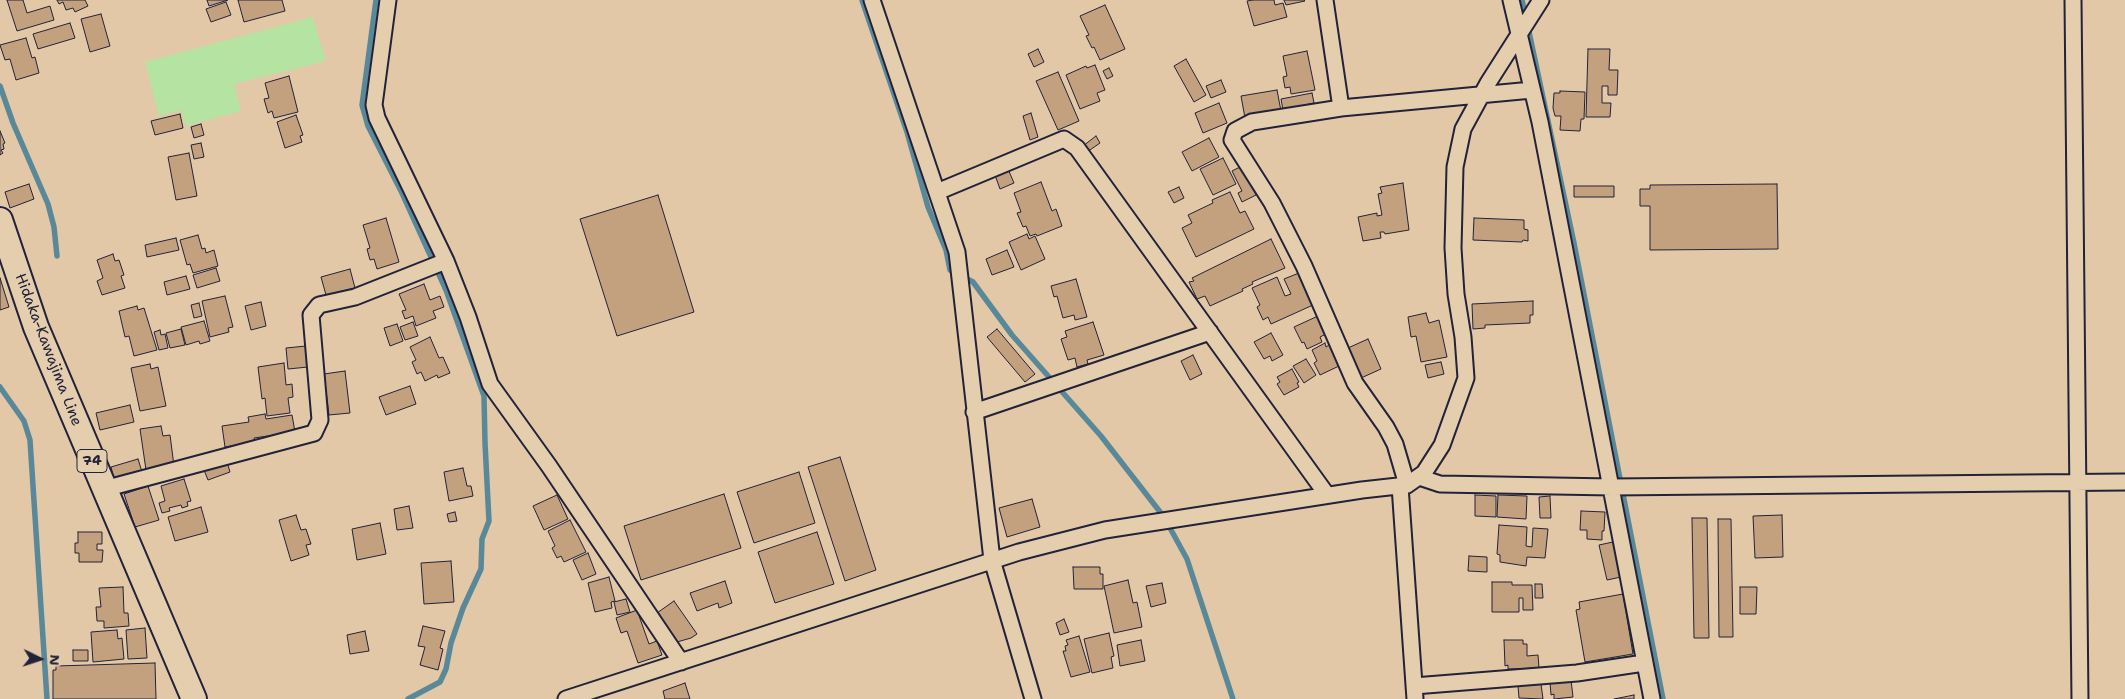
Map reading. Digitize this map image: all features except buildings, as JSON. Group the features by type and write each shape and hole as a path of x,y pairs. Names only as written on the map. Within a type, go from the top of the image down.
{"main road":[{"name":"Hidaka-Kawajima Line","path":"0,220 36,327 194,699"}],"street":[{"path":"388,0 374,105 377,118 446,261 468,317 490,384 549,466 681,662"},
{"path":"872,0 957,252 992,560 1032,699"},
{"path":"1325,0 1342,108"},
{"path":"1511,0 1532,90 1612,487 1652,699"},
{"path":"1409,483 1424,473 1442,445 1466,378 1463,337 1456,294 1453,248 1455,167 1463,129 1482,94 1541,0"},
{"path":"2073,0 2080,699"},
{"path":"1532,90 1342,108 1252,122 1235,131 1232,140 1272,204 1296,251 1354,383 1386,427 1395,444 1409,483 1415,693 1644,663"},
{"path":"937,192 1064,138 1077,148 1327,495"},
{"path":"104,490 314,433 320,420 311,315 318,305 355,297 446,261"},
{"path":"974,412 1210,332"},
{"path":"566,699 992,560 1105,530 1409,483 1612,487 2125,482"}],"green space":[{"path":"313,17 326,61 234,84 241,111 186,126 181,110 159,116 145,62"}],"waterway":[{"path":"376,0 362,105 368,126 402,193 446,290 484,396 489,521 482,539 481,569 463,608 451,643 446,669 440,682 408,699"},
{"path":"862,0 907,132 928,207 946,250 950,270 973,282 1012,335 1101,436 1164,517 1187,559 1233,699"},
{"path":"1522,0 1526,17"},
{"path":"1528,27 1574,243 1663,699"},
{"path":"0,86 13,123 48,204 54,227 57,256"},
{"path":"0,387 24,421 30,440 47,699"}]}
